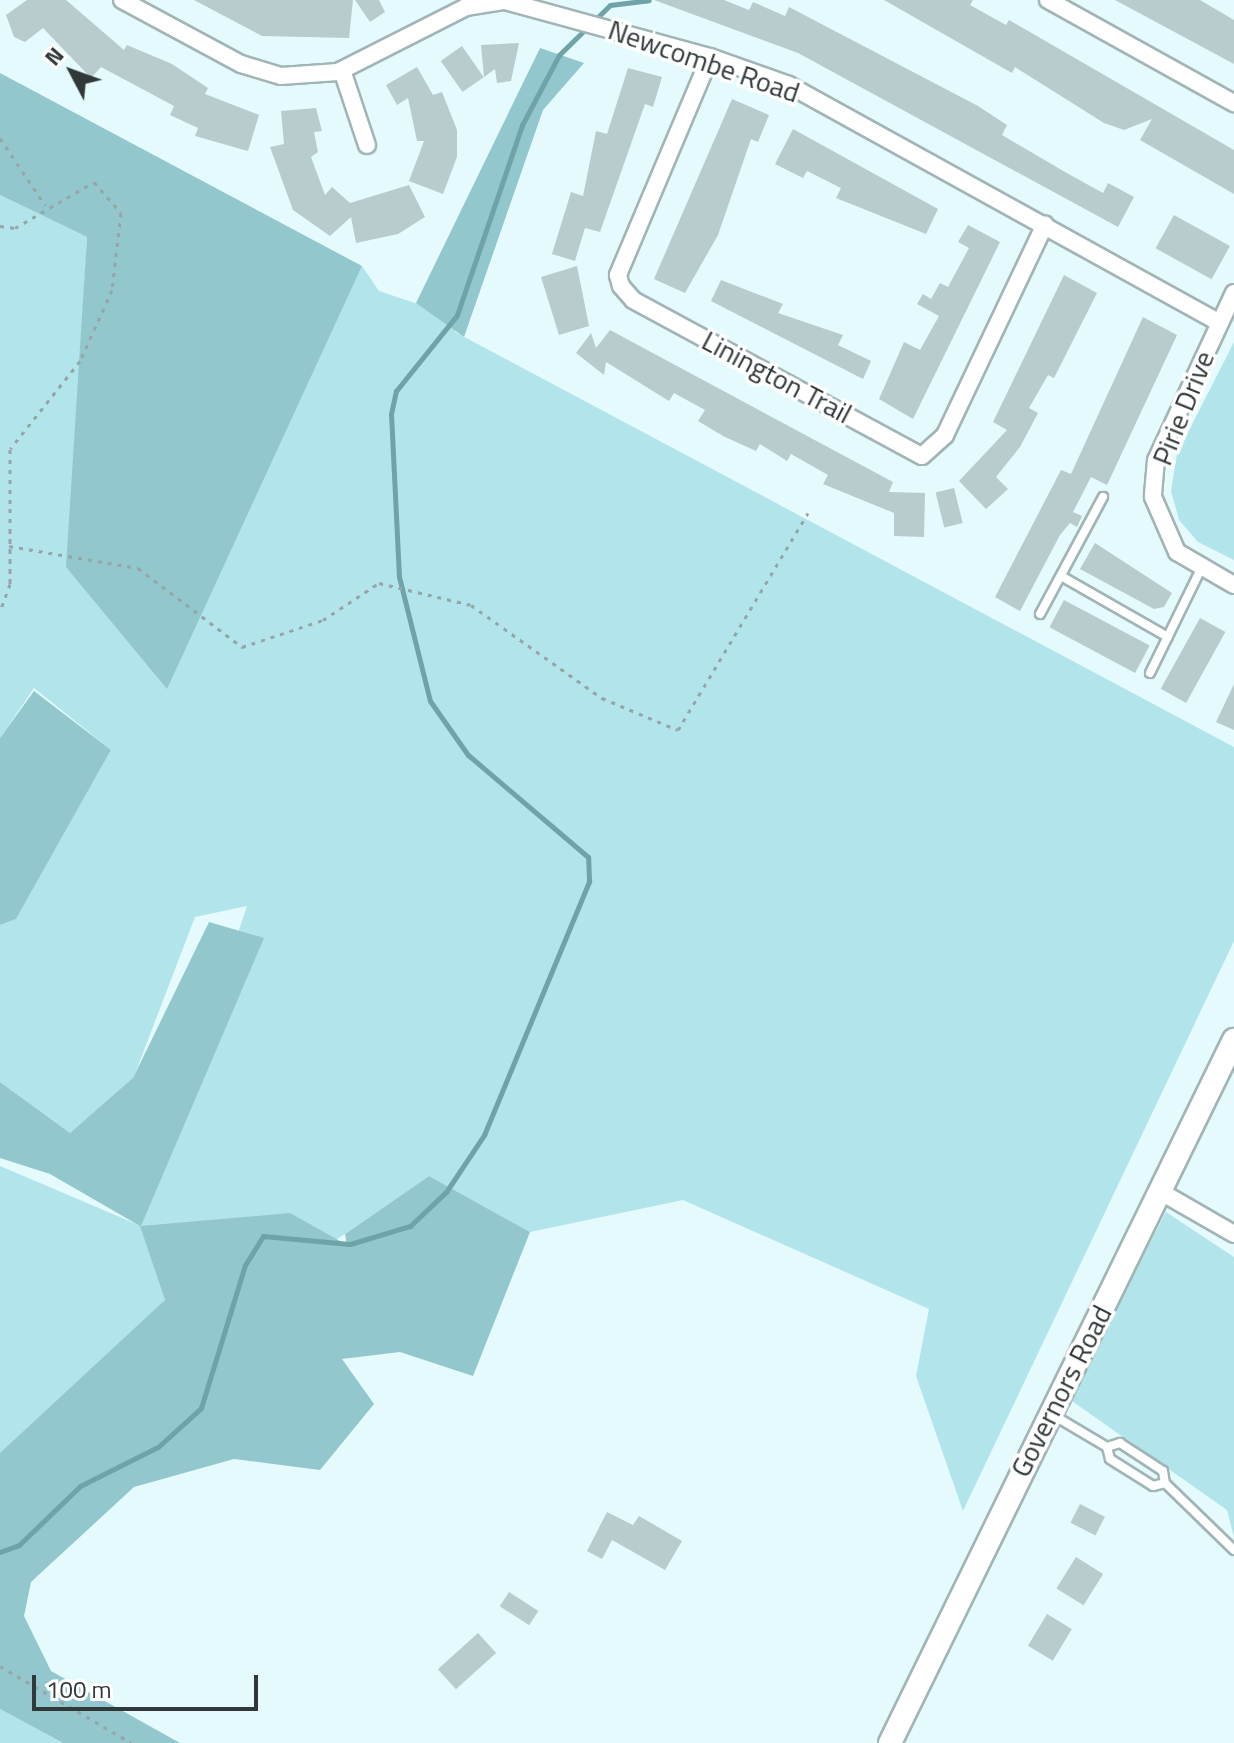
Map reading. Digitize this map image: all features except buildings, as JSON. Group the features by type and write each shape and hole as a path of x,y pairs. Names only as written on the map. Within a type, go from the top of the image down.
{"main road":[{"name":"Governors Road","path":"890,1743 1234,1040"}],"street":[{"name":"Newcombe Road","path":"122,0 262,72 301,78 342,70 466,7 505,1 710,57 789,85 1218,322"},
{"path":"1048,0 1234,103"},
{"name":"Linington Trail","path":"710,57 618,275 621,286 633,300 922,456 945,435 1045,224"},
{"path":"342,70 367,145"},
{"name":"Pirie Drive","path":"1234,293 1156,460 1153,497 1177,552 1201,569 1234,585"},
{"path":"1161,1192 1234,1234"}],"lane":[{"path":"1040,614 1103,497"},
{"path":"1150,673 1201,569"},
{"path":"1061,576 1168,637"},
{"path":"1049,1413 1107,1447 1110,1459 1153,1486 1165,1483"},
{"path":"1107,1447 1120,1443 1163,1471 1165,1483 1234,1550"}],"path":[{"path":"0,138 46,206"},
{"path":"0,226 15,228 46,206 94,182 121,213 112,290 80,361 10,449 10,584 0,612"},
{"path":"9,546 138,568 242,647 323,620 379,583 471,605 602,698 678,730 808,513"},
{"path":"0,1666 131,1743"}],"shaded area":[{"path":"540,48 584,63 543,110 464,337 416,303"},
{"path":"0,73 362,266 167,689 66,567 87,237 0,195"},
{"path":"0,195 87,237 80,361 166,688 362,266 379,291 436,310 455,323 455,332 1234,747 1234,941 963,1511 916,1376 929,1309 683,1200 530,1232 429,1176 333,1242 141,1227 165,1300 0,1465 0,1166 141,1226 247,906 195,917 133,1079 70,1133 0,1082 0,925 16,919 111,750 34,688 0,738"},
{"path":"1234,342 1234,560 1198,542 1179,520 1171,491 1177,454"},
{"path":"34,691 111,750 16,919 0,925 0,738"},
{"path":"209,922 264,938 141,1226 290,1213 347,1245 345,1234 429,1176 530,1232 473,1376 400,1352 342,1359 374,1404 320,1470 234,1459 134,1487 31,1582 24,1616 51,1671 180,1743 63,1743 0,1709 0,1453 165,1300 140,1226 50,1174 0,1158 0,1082 70,1133 133,1078"},
{"path":"1166,1212 1234,1257 1234,1537 1227,1510 1069,1399"},
{"path":"0,1709 63,1743 0,1743"}],"waterway":[{"path":"0,1552 19,1545 80,1486 158,1447 201,1408 245,1265 263,1236 350,1244 410,1226 446,1192 484,1135 589,881 588,857 468,755 430,701 399,577 391,414 396,391 457,315 522,125 559,55 610,5 649,0"}]}
